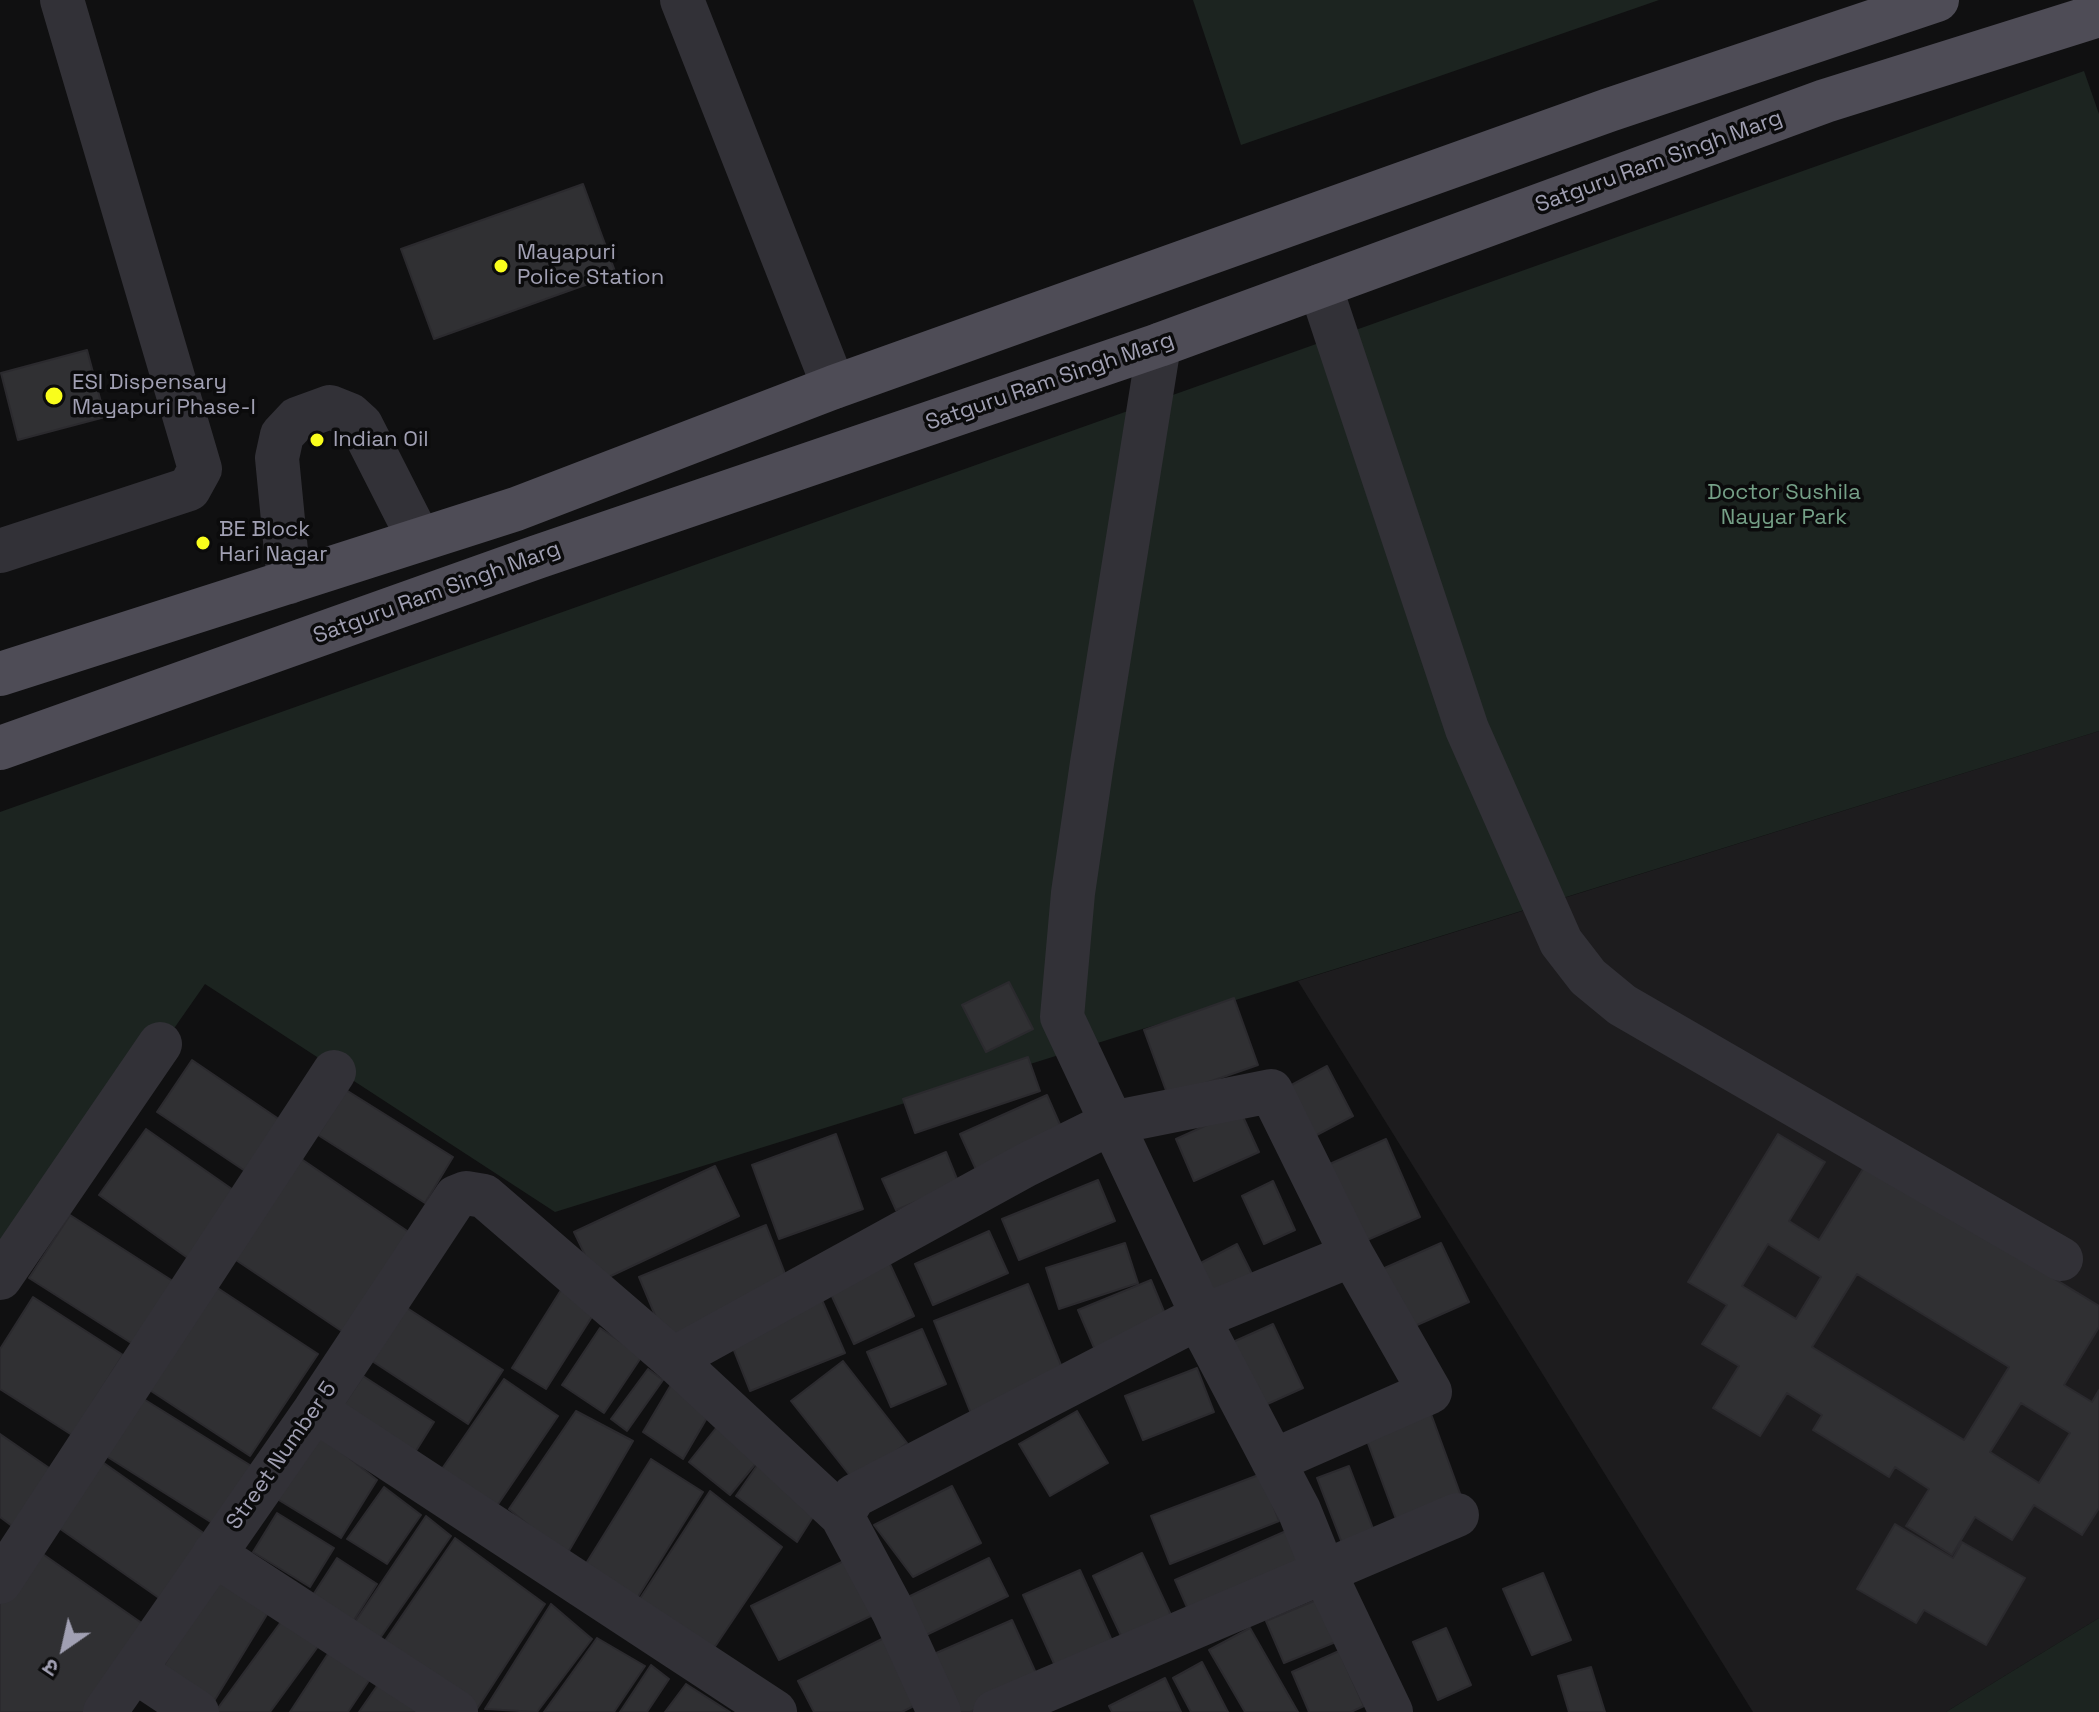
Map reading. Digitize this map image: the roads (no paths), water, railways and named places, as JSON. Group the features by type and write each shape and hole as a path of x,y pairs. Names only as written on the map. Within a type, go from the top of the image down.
{"main road":[{"path":"0,674 516,509 834,387 1609,110 1937,0"},
{"name":"Satguru Ram Singh Marg","path":"0,748 537,557 1159,345 1825,101 2099,15"}],"street":[{"path":"0,551 189,489 200,469 62,0"},
{"path":"682,0 834,387"},
{"path":"1320,286 1467,729 1561,942 1588,977 1622,1005 2061,1259"},
{"path":"1159,345 1086,807 1062,1017 1198,1306 1198,1318 1299,1510 1380,1709"},
{"path":"289,582 277,458 282,435 297,419 330,407 350,415 361,425 419,539"},
{"path":"0,1278 160,1044"},
{"path":"0,1582 334,1072"},
{"path":"939,1712 893,1611 842,1516 673,1359 1026,1165 1111,1123 1271,1091 1352,1255 1430,1392 1273,1461"},
{"name":"Street Number 5","path":"105,1712 315,1410 456,1197 466,1193 484,1196 673,1359"},
{"path":"842,1516 854,1496 1198,1318 1352,1255"},
{"path":"315,1410 775,1712"},
{"path":"995,1712 1457,1515"},
{"path":"214,1554 456,1712"},
{"path":"135,1671 197,1712"}],"place":[{"name":"Mayapuri Police Station","path":"501,266"},
{"name":"ESI Dispensary Mayapuri Phase-I","path":"54,396"},
{"name":"Indian Oil","path":"317,440"},
{"name":"BE Block Hari Nagar","path":"203,543"}],"park label":[{"name":"Doctor Sushila Nayyar Park","path":"1784,506"}]}
